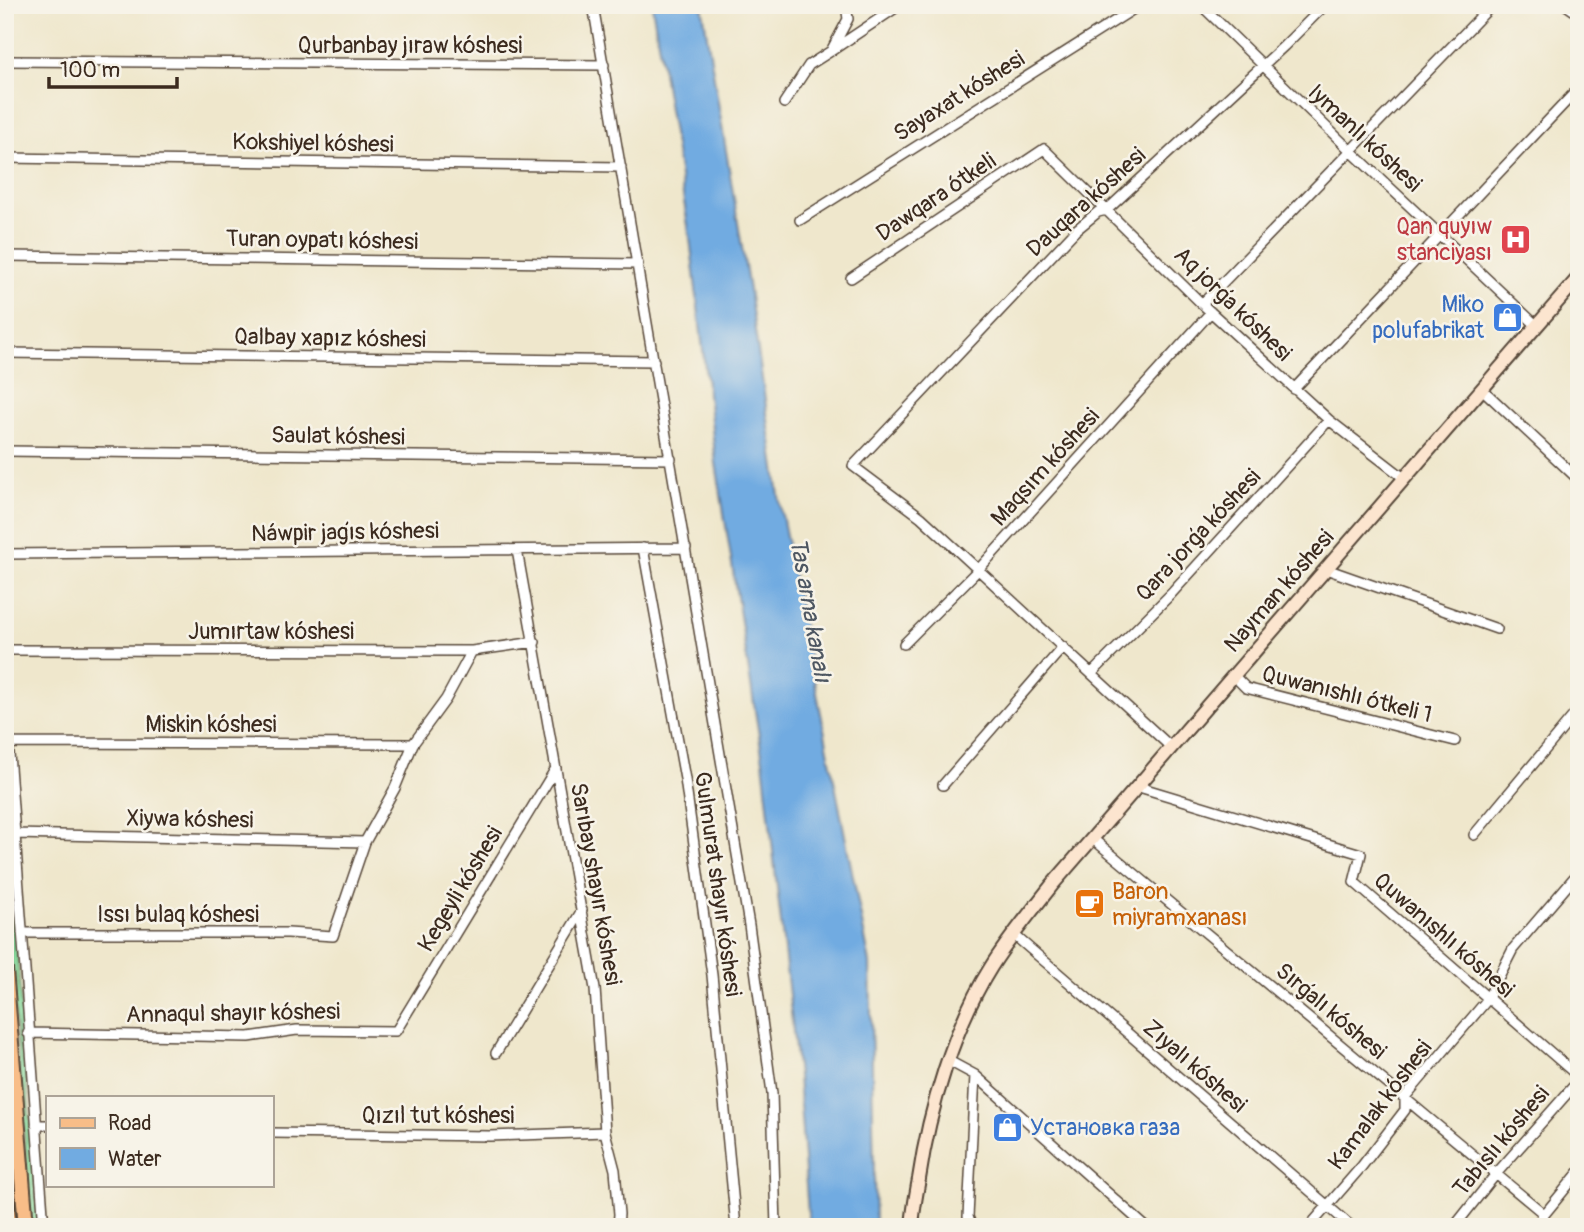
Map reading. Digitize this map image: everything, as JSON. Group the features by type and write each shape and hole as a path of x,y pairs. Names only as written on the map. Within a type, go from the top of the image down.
{"main road":[{"name":"Nayman kóshesi","path":"912,1227 925,1137 965,1014 1013,933 1579,277"},
{"path":"5,969 26,1227"},
{"path":"5,1186 9,1227"}],"street":[{"path":"593,5 749,925 772,1093 776,1227"},
{"path":"831,51 848,19 846,5"},
{"path":"784,103 809,65 900,5"},
{"name":"Sayaxat kóshesi","path":"800,220 1140,5"},
{"name":"Iymanlı kóshesi","path":"1201,5 1536,325"},
{"name":"Dauqara kóshesi","path":"978,570 921,517 853,466 1076,230 1098,212 1107,210 1325,5"},
{"path":"1202,304 1492,5"},
{"path":"1566,5 1579,14"},
{"name":"Qurbanbay jıraw kóshesi","path":"5,61 604,65"},
{"path":"1294,389 1579,88"},
{"name":"Aq jorǵa kóshesi","path":"1044,149 1202,304 1329,421 1404,478"},
{"name":"Dawqara ótkeli","path":"851,278 1044,149"},
{"name":"Kokshiyel kóshesi","path":"5,158 621,167"},
{"name":"Turan oypatı kóshesi","path":"5,256 638,264"},
{"name":"Maqsım kóshesi","path":"904,644 978,570 1211,312"},
{"name":"Qalbay xapız kóshesi","path":"5,354 654,361"},
{"path":"1482,389 1579,480"},
{"name":"Qara jorǵa kóshesi","path":"1092,673 1171,594 1329,421"},
{"name":"Saulat kóshesi","path":"5,451 671,459"},
{"name":"Gulmurat shayır kóshesi","path":"643,548 685,779 712,975 736,1227"},
{"name":"Náwpir jaǵıs kóshesi","path":"5,554 686,548"},
{"name":"Sarıbay shayır kóshesi","path":"517,550 595,989 605,1132 615,1170 618,1227"},
{"path":"1326,569 1497,629"},
{"path":"978,570 1172,748"},
{"name":"Jumırtaw kóshesi","path":"5,650 472,651 535,642"},
{"path":"943,785 1063,647"},
{"path":"365,842 394,789 413,744 446,699 472,651"},
{"name":"Quwanıshlı ótkeli 1","path":"1234,676 1246,688 1455,741"},
{"path":"5,699 44,1227"},
{"path":"1474,835 1579,709"},
{"name":"Miskin kóshesi","path":"8,743 413,744"},
{"name":"Kegeyli kóshesi","path":"396,1031 556,768"},
{"name":"Quwanıshlı kóshesi","path":"1139,787 1361,854 1354,882 1579,1079"},
{"name":"Xiywa kóshesi","path":"15,834 365,842"},
{"name":"Sırǵalı kóshesi","path":"1093,839 1544,1214"},
{"name":"Issı bulaq kóshesi","path":"22,933 288,933 333,936 365,842"},
{"name":"Kamalak kóshesi","path":"1310,1227 1405,1110 1405,1097 1487,999 1513,949 1579,872"},
{"path":"496,1053 582,911"},
{"name":"Zıyalı kóshesi","path":"1013,933 1352,1227"},
{"name":"Annaqul shayır kóshesi","path":"28,1033 249,1037 297,1030 396,1031"},
{"path":"949,1061 975,1075 1146,1227"},
{"path":"972,1227 968,1217 975,1075"},
{"name":"Tabıslı kóshesi","path":"1454,1227 1496,1174 1579,1079"},
{"path":"36,1125 46,1125"},
{"name":"Qızıl tut kóshesi","path":"273,1133 490,1136 605,1132"},
{"path":"1534,1227 1579,1172"}],"green space":[{"path":"5,775 39,1227 31,1227 5,885"}],"water":[{"path":"652,5 702,5 750,296 781,510 870,963 875,1227 809,1227 798,1076 763,761 716,463 690,238"}],"place":[{"name":"Qan quyıw stanciyası","path":"1515,239"},
{"name":"Miko polufabrikat","path":"1507,317"},
{"name":"Baron miyramxanası","path":"1089,904"},
{"name":"Установка газа","path":"1007,1127"}],"water label":[{"name":"Tas arna kanalı","path":"810,610"}]}
